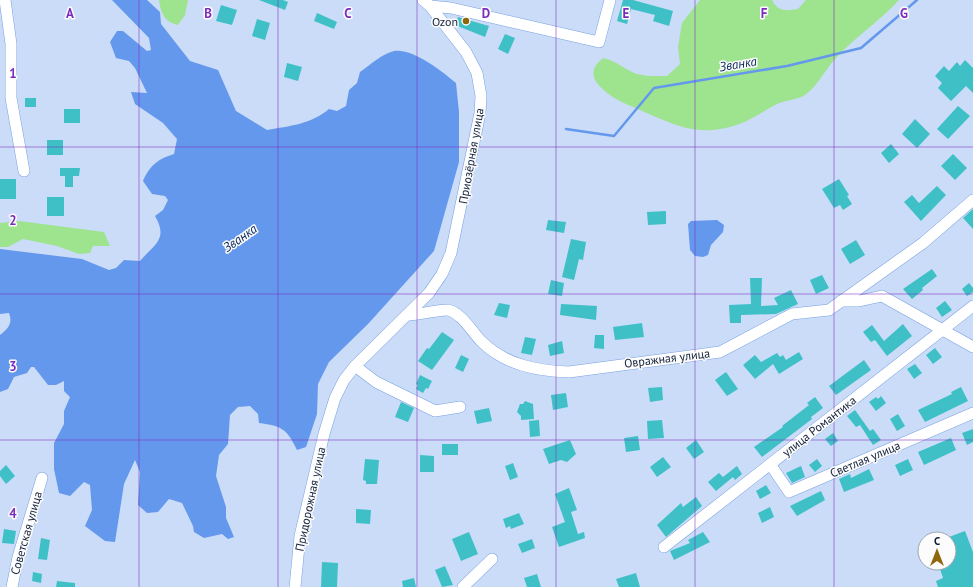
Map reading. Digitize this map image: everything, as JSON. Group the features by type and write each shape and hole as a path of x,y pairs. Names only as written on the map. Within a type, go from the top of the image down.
{"street":[{"path":"5,0 11,44 11,98 24,171"},
{"path":"427,3 599,42 610,0"},
{"name":"Приозёрная улица","path":"355,366 429,293 442,274 451,253 480,113 481,96 477,73 466,52 427,3"},
{"name":"Овражная улица","path":"408,315 422,315 449,310 458,315 482,342 512,362 526,367 550,371 569,372 720,352 792,314 829,310 923,243 973,200"},
{"path":"841,301 859,302 882,296 973,347"},
{"name":"улица Романтика","path":"664,547 973,306"},
{"path":"355,366 376,382 435,411 460,407"},
{"name":"Придорожная улица","path":"294,587 300,536 324,434 335,398 344,380 355,366"},
{"name":"Светлая улица","path":"770,464 789,492 973,413"},
{"name":"Советская улица","path":"12,587 18,557 42,478"},
{"path":"463,587 492,559"}],"green space":[{"path":"159,0 188,0 185,15 178,25 169,22 166,19 161,9"},
{"path":"700,0 772,0 777,7 786,10 798,9 806,0 899,0 843,50 832,62 814,87 805,95 777,104 742,123 729,127 717,130 705,130 673,124 621,102 601,88 595,80 594,71 598,62 603,58 615,62 636,74 667,76 680,64 678,47 682,23"},
{"path":"19,221 104,232 110,246 93,246 90,253 79,254 57,246 23,239 8,247 0,247 0,223"}],"water":[{"path":"112,0 147,0 160,12 161,24 190,61 218,70 236,111 267,130 300,124 315,118 329,109 337,111 346,106 349,90 357,83 360,72 381,57 394,51 402,51 419,57 436,67 456,83 459,112 459,162 434,251 368,324 329,362 318,384 317,414 306,447 297,450 290,437 283,430 278,427 259,423 258,414 250,406 238,407 230,415 228,444 219,455 216,476 226,507 226,518 234,537 228,539 222,534 204,538 194,532 193,526 182,503 169,499 158,512 147,513 138,505 140,472 135,460 124,484 115,542 105,541 85,526 92,510 90,485 84,482 70,496 59,493 54,469 54,443 64,424 64,411 70,397 64,391 64,381 56,385 48,385 34,367 31,367 27,373 14,377 8,389 0,392 0,335 10,323 10,317 9,313 0,314 0,249 82,259 109,270 116,268 124,260 140,261 155,245 160,236 159,224 155,216 163,210 168,200 165,196 152,194 143,181 155,163 174,154 177,139 163,123 135,104 131,92 147,93 135,68 129,61 116,58 110,42 117,31 123,31 147,51 151,50 149,38"},
{"path":"717,220 724,225 723,232 711,245 708,255 703,257 695,256 690,250 688,224 691,221"}],"building":[{"path":"259,0 283,0 288,2 285,10"},
{"path":"623,0 633,0 673,11 669,26 653,21 655,15 631,9 627,24 617,21"},
{"path":"221,5 237,10 232,25 216,21"},
{"path":"317,13 337,22 334,29 314,21"},
{"path":"458,17 489,26 485,37 455,25"},
{"path":"257,19 270,23 265,40 252,36"},
{"path":"505,34 515,38 508,54 498,49"},
{"path":"965,60 973,68 973,93 966,86 951,101 938,88 942,83 935,76 944,66 949,71 957,62 960,66"},
{"path":"287,63 302,67 298,81 284,77"},
{"path":"25,98 36,98 36,107 25,107"},
{"path":"958,106 970,116 948,139 937,129"},
{"path":"64,109 80,109 80,123 64,123"},
{"path":"915,119 930,134 917,148 902,134"},
{"path":"47,140 63,140 63,155 47,155"},
{"path":"891,144 899,154 889,163 881,153"},
{"path":"953,154 967,168 955,180 941,166"},
{"path":"60,168 80,168 79,176 73,176 73,187 65,187 65,176 60,176"},
{"path":"0,179 16,179 16,199 0,199"},
{"path":"839,179 849,195 847,196 852,204 843,210 840,205 834,208 822,189"},
{"path":"937,186 946,195 921,221 904,202 912,195 919,203"},
{"path":"47,197 64,197 64,216 47,216"},
{"path":"973,209 973,229 963,218"},
{"path":"666,211 666,224 648,225 647,212"},
{"path":"548,220 566,222 564,233 546,230"},
{"path":"571,239 586,242 583,260 579,259 574,280 562,277"},
{"path":"856,240 865,255 850,264 841,249"},
{"path":"932,269 937,276 922,288 923,290 912,299 903,289"},
{"path":"822,275 829,288 816,294 810,280"},
{"path":"750,278 762,278 761,306 778,305 774,298 791,290 798,304 776,314 741,315 741,323 730,323 729,305 751,304"},
{"path":"551,280 564,283 562,296 548,294"},
{"path":"969,283 973,288 973,292 967,296 962,289"},
{"path":"945,301 952,310 942,317 936,308"},
{"path":"499,303 510,305 507,318 494,315"},
{"path":"561,304 597,306 596,320 560,315"},
{"path":"642,323 644,337 615,340 613,327"},
{"path":"903,324 912,336 887,356 875,340 871,342 863,332 872,325 884,341"},
{"path":"442,332 454,340 432,370 418,361 427,348 429,349"},
{"path":"595,335 604,335 604,349 594,348"},
{"path":"525,337 536,339 532,355 521,353"},
{"path":"562,341 564,353 550,356 548,345"},
{"path":"935,348 942,357 933,364 926,355"},
{"path":"799,352 803,359 779,374 773,364 755,379 743,365 755,355 761,362 777,353 780,357 783,355 786,360"},
{"path":"461,355 469,359 463,372 455,368"},
{"path":"864,360 871,370 836,395 829,386"},
{"path":"915,364 922,373 914,379 907,369"},
{"path":"726,372 738,389 727,396 715,380"},
{"path":"420,375 432,381 428,389 426,388 423,393 416,389 418,385 416,384"},
{"path":"662,387 663,400 650,402 648,388"},
{"path":"961,387 968,401 925,422 918,410 952,394 951,392"},
{"path":"566,393 568,407 553,410 551,395"},
{"path":"881,396 886,403 876,411 869,402 876,397 878,399"},
{"path":"815,397 823,408 811,417 812,419 762,457 754,447 783,427 782,426 809,405 807,403"},
{"path":"525,401 533,404 534,419 521,420 521,416 517,412 520,404 523,404"},
{"path":"401,402 414,408 408,422 395,417"},
{"path":"489,408 492,421 477,424 474,411"},
{"path":"855,410 870,431 873,429 881,440 873,445 860,425 856,427 847,416"},
{"path":"898,414 905,426 897,431 890,419"},
{"path":"539,420 540,436 530,437 529,421"},
{"path":"662,420 664,438 648,439 647,421"},
{"path":"973,429 973,442 967,445 962,433"},
{"path":"833,433 838,441 831,446 825,439"},
{"path":"638,436 640,450 626,452 624,438"},
{"path":"951,438 956,450 924,465 918,452"},
{"path":"570,440 576,454 567,462 561,460 549,464 543,449"},
{"path":"696,440 704,452 694,459 686,448"},
{"path":"442,444 458,444 458,455 442,455"},
{"path":"420,455 434,456 434,472 420,472"},
{"path":"663,457 671,467 657,477 650,467"},
{"path":"365,459 379,460 377,484 366,484 366,481 363,480"},
{"path":"817,459 822,466 815,472 809,465"},
{"path":"908,459 913,470 900,476 895,465"},
{"path":"513,463 518,477 510,480 505,466"},
{"path":"6,465 15,476 6,484 0,476 0,471"},
{"path":"737,466 742,474 735,480 733,477 716,491 708,482 719,473 723,477"},
{"path":"801,466 805,477 792,483 786,473"},
{"path":"869,469 874,480 844,492 839,479 850,474 851,478"},
{"path":"766,485 771,493 760,499 756,491"},
{"path":"569,488 577,510 571,512 578,534 584,532 585,538 559,547 552,527 565,522 555,494"},
{"path":"821,491 825,500 797,516 790,506"},
{"path":"696,497 702,506 666,537 657,525 681,503 683,507"},
{"path":"770,507 774,517 762,523 758,513"},
{"path":"356,509 371,510 370,524 356,523"},
{"path":"519,513 524,524 511,529 510,526 506,528 503,519"},
{"path":"4,529 16,531 14,544 2,543"},
{"path":"965,531 973,552 973,587 938,587 936,581 943,578 941,571 957,571 957,534"},
{"path":"469,532 478,554 461,561 452,539"},
{"path":"703,532 710,542 674,560 670,551 690,543 688,540"},
{"path":"41,538 50,540 47,560 38,559"},
{"path":"532,539 535,548 522,553 518,544"},
{"path":"322,562 338,563 337,587 321,587"},
{"path":"445,566 453,585 442,587 435,570"},
{"path":"33,572 42,574 41,583 32,581"},
{"path":"636,573 640,587 619,587 616,579"},
{"path":"537,574 541,587 527,587 524,578"},
{"path":"414,578 416,587 403,587 402,581"},
{"path":"57,581 75,583 75,587 56,587"}],"waterway":[{"name":"Званка","path":"566,129 614,136 654,88 787,66 861,48 917,0"}],"place":[{"name":"Ozon","path":"466,21"}]}
